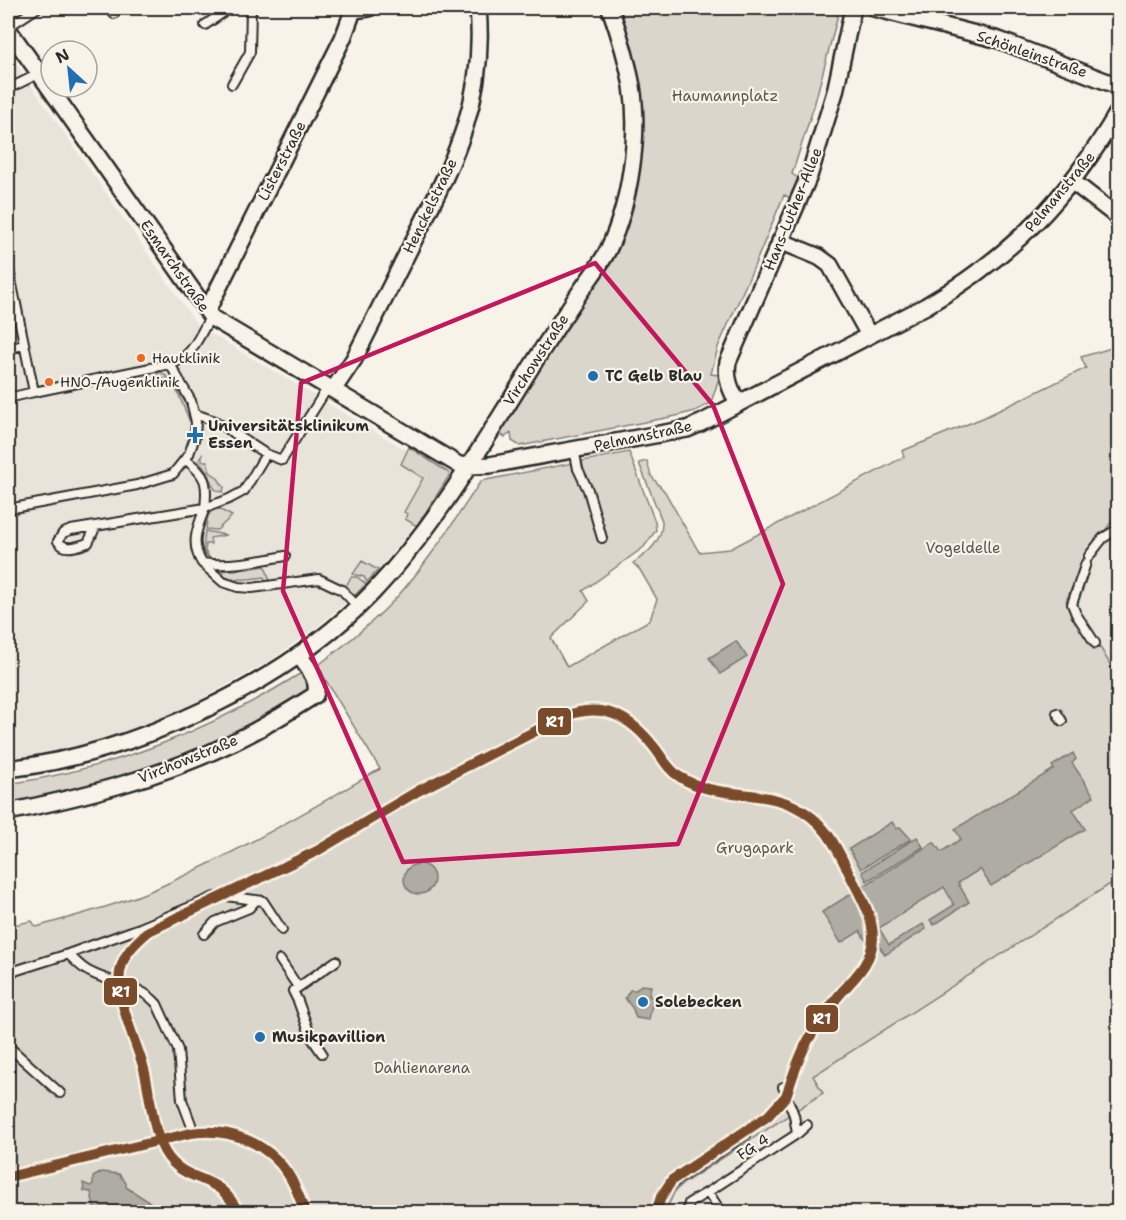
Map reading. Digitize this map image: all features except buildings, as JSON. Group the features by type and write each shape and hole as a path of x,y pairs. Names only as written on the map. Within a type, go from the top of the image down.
{"street":[{"name":"Listerstraße","path":"209,314 359,8"},
{"name":"Henckelstraße","path":"331,389 354,359 460,145 476,87 480,56 478,8"},
{"name":"Virchowstraße","path":"8,769 103,749 165,727 267,677 299,655 358,607 408,552 470,466 543,346 608,249 622,209 631,171 633,146 632,88 610,8"},
{"name":"Hans-Luther-Allee","path":"738,404 729,384 728,362 809,176 835,92 853,8"},
{"name":"Schönleinstraße","path":"874,8 999,40 1119,86"},
{"name":"Esmarchstraße","path":"8,28 38,74 209,314 459,465 470,466"},
{"name":"Pelmanstraße","path":"470,466 490,465 687,429 926,306 988,266 1038,221 1072,182 1119,112"},
{"path":"1072,182 1119,217"},
{"path":"780,241 819,257 830,265 869,336"},
{"name":"Virchowstraße","path":"8,812 124,785 178,766 238,740 315,694 318,689 316,682 299,655"}],"lane":[{"path":"8,28 37,8"},
{"path":"205,25 231,8"},
{"path":"232,84 250,52 251,8"},
{"path":"8,90 38,74"},
{"path":"8,265 11,307 34,392"},
{"path":"8,398 178,362 188,355 209,314"},
{"path":"8,349 23,345"},
{"path":"8,509 160,479 173,474 186,460 195,437 195,414 191,401 170,364"},
{"path":"195,414 215,421 266,454 282,460 331,389"},
{"path":"574,449 578,469 588,490 602,538"},
{"path":"96,526 88,543 66,548 58,541 63,532 96,526 204,508 230,499 244,491 266,454"},
{"path":"186,460 205,480 207,490 204,508 195,532 194,543 197,554 202,563 223,582 238,587 252,588 319,579 342,590 358,607"},
{"path":"1095,643 1072,604 1087,560 1103,538 1119,529"},
{"path":"202,563 216,565 244,563 285,556"},
{"path":"1057,713 1062,721"},
{"path":"8,973 68,954 213,897 226,896 263,901 282,930"},
{"path":"204,934 215,922 249,908 256,900"},
{"path":"68,954 91,973 140,990 157,1004 178,1050 182,1101 191,1124"},
{"path":"280,960 298,987"},
{"path":"322,1053 310,1037 293,991 336,961"},
{"path":"8,1046 60,1093"},
{"path":"783,1087 794,1115 797,1134"},
{"name":"FG 4","path":"687,1212 689,1203 797,1134 807,1125"},
{"path":"708,1192 721,1212"}],"highlighted area":[{"path":"595,263 713,405 783,584 678,844 403,862 283,591 301,383"}],"shaded area":[{"name":"Universitätsklinikum Essen","path":"8,52 198,326 443,472 444,478 409,532 379,569 316,628 268,662 201,699 136,729 76,746 8,760"},
{"path":"1118,513 1118,678 1100,648 1094,650 1066,601 1085,558"},
{"path":"736,641 747,657 720,674 709,658"},
{"path":"1073,753 1076,759 1072,763 1094,796 1073,810 1085,829 991,886 980,869 958,883 969,902 934,925 930,920 954,905 944,887 879,928 889,945 923,924 926,929 885,955 876,941 866,941 860,931 841,943 822,912 934,842 941,852 961,839 955,829 1054,769 1052,766"},
{"path":"892,822 897,829 900,827 911,839 861,869 849,849"},
{"path":"917,837 923,847 867,881 862,872"},
{"path":"419,864 425,865 433,873 433,885 425,893 419,894 413,893 405,885 404,879 405,873 413,865"},
{"path":"1118,879 1118,1212 665,1212 675,1191 684,1183 823,1093 813,1076"},
{"name":"Solebecken","path":"641,985 651,986 649,996 660,1000 659,1004 652,1004 649,1020 636,1018 625,998 630,990 636,990"},
{"path":"102,1172 119,1174 126,1183 126,1187 165,1212 95,1212 91,1192 84,1191 83,1183 90,1186 93,1184 93,1177"}],"green space":[{"name":"Haumannplatz","path":"616,8 844,8 845,12 839,11 814,106 792,174 798,178 791,198 784,195 718,347 711,374 720,375 711,403 695,411 676,416 520,446 512,441 511,433 505,437 498,432 594,281 637,151"},
{"name":"Grugapark","path":"1118,346 1118,513 1085,558 1066,601 1094,650 1100,647 1118,678 1118,879 813,1076 823,1093 684,1183 675,1191 665,1212 8,1212 8,926 32,921 36,927 100,909 147,892 245,845 380,769 317,666 359,633 397,597 431,555 481,481 629,452 656,530 644,547 583,591 589,601 551,638 567,667 650,620 657,599 640,570 633,563 649,551 657,540 662,521 639,463 647,461 651,476 665,492 699,552 730,549 904,457 902,451 985,417 1086,368 1081,357"},
{"path":"159,371 180,393 187,407 190,422 178,393 166,380 157,375"},
{"path":"409,447 449,473 417,526 405,519 407,514 404,512 423,478 401,464"},
{"path":"202,455 202,461 207,461 210,472 224,487 223,492 214,488 206,470 198,461"},
{"path":"217,508 232,516 217,530 206,529 209,514"},
{"path":"205,531 226,535 210,538 211,544 206,544 205,551 209,557 203,551"},
{"path":"362,561 378,570 367,582 364,577 353,574"},
{"path":"265,566 270,581 266,582 264,577 235,579 219,572 219,571"},
{"path":"351,577 357,577 366,584 354,596 345,588"},
{"path":"303,672 309,683 306,694 232,737 126,780 8,807 8,784 87,768 162,744 233,712"}],"railway":[{"path":"656,1211 668,1192 679,1182 749,1136"}],"transit line":[{"name":"R1","path":"238,1212 222,1190 176,1166 168,1157 158,1138 144,1069 121,995 120,972 134,944 149,931 317,851 418,791 563,717 577,712 590,711 614,714 635,727 645,736 672,771 693,784 722,791 766,797 794,806 813,818 827,833 838,851 864,903 872,929 872,948 865,964 836,999 810,1037 799,1058 786,1096 768,1116 672,1180 661,1197 656,1212"},
{"name":"R1","path":"8,1177 191,1133 219,1132 246,1139 269,1153 291,1179 305,1212"}],"place":[{"name":"Hautklinik","path":"141,358"},
{"name":"TC Gelb Blau","path":"593,376"},
{"name":"HNO-/Augenklinik","path":"49,382"},
{"name":"Universitätsklinikum Essen","path":"195,435"},
{"name":"Solebecken","path":"643,1002"},
{"name":"Musikpavillion","path":"260,1037"}],"park label":[{"name":"Vogeldelle","path":"963,548"},
{"name":"Dahlienarena","path":"422,1068"}]}
